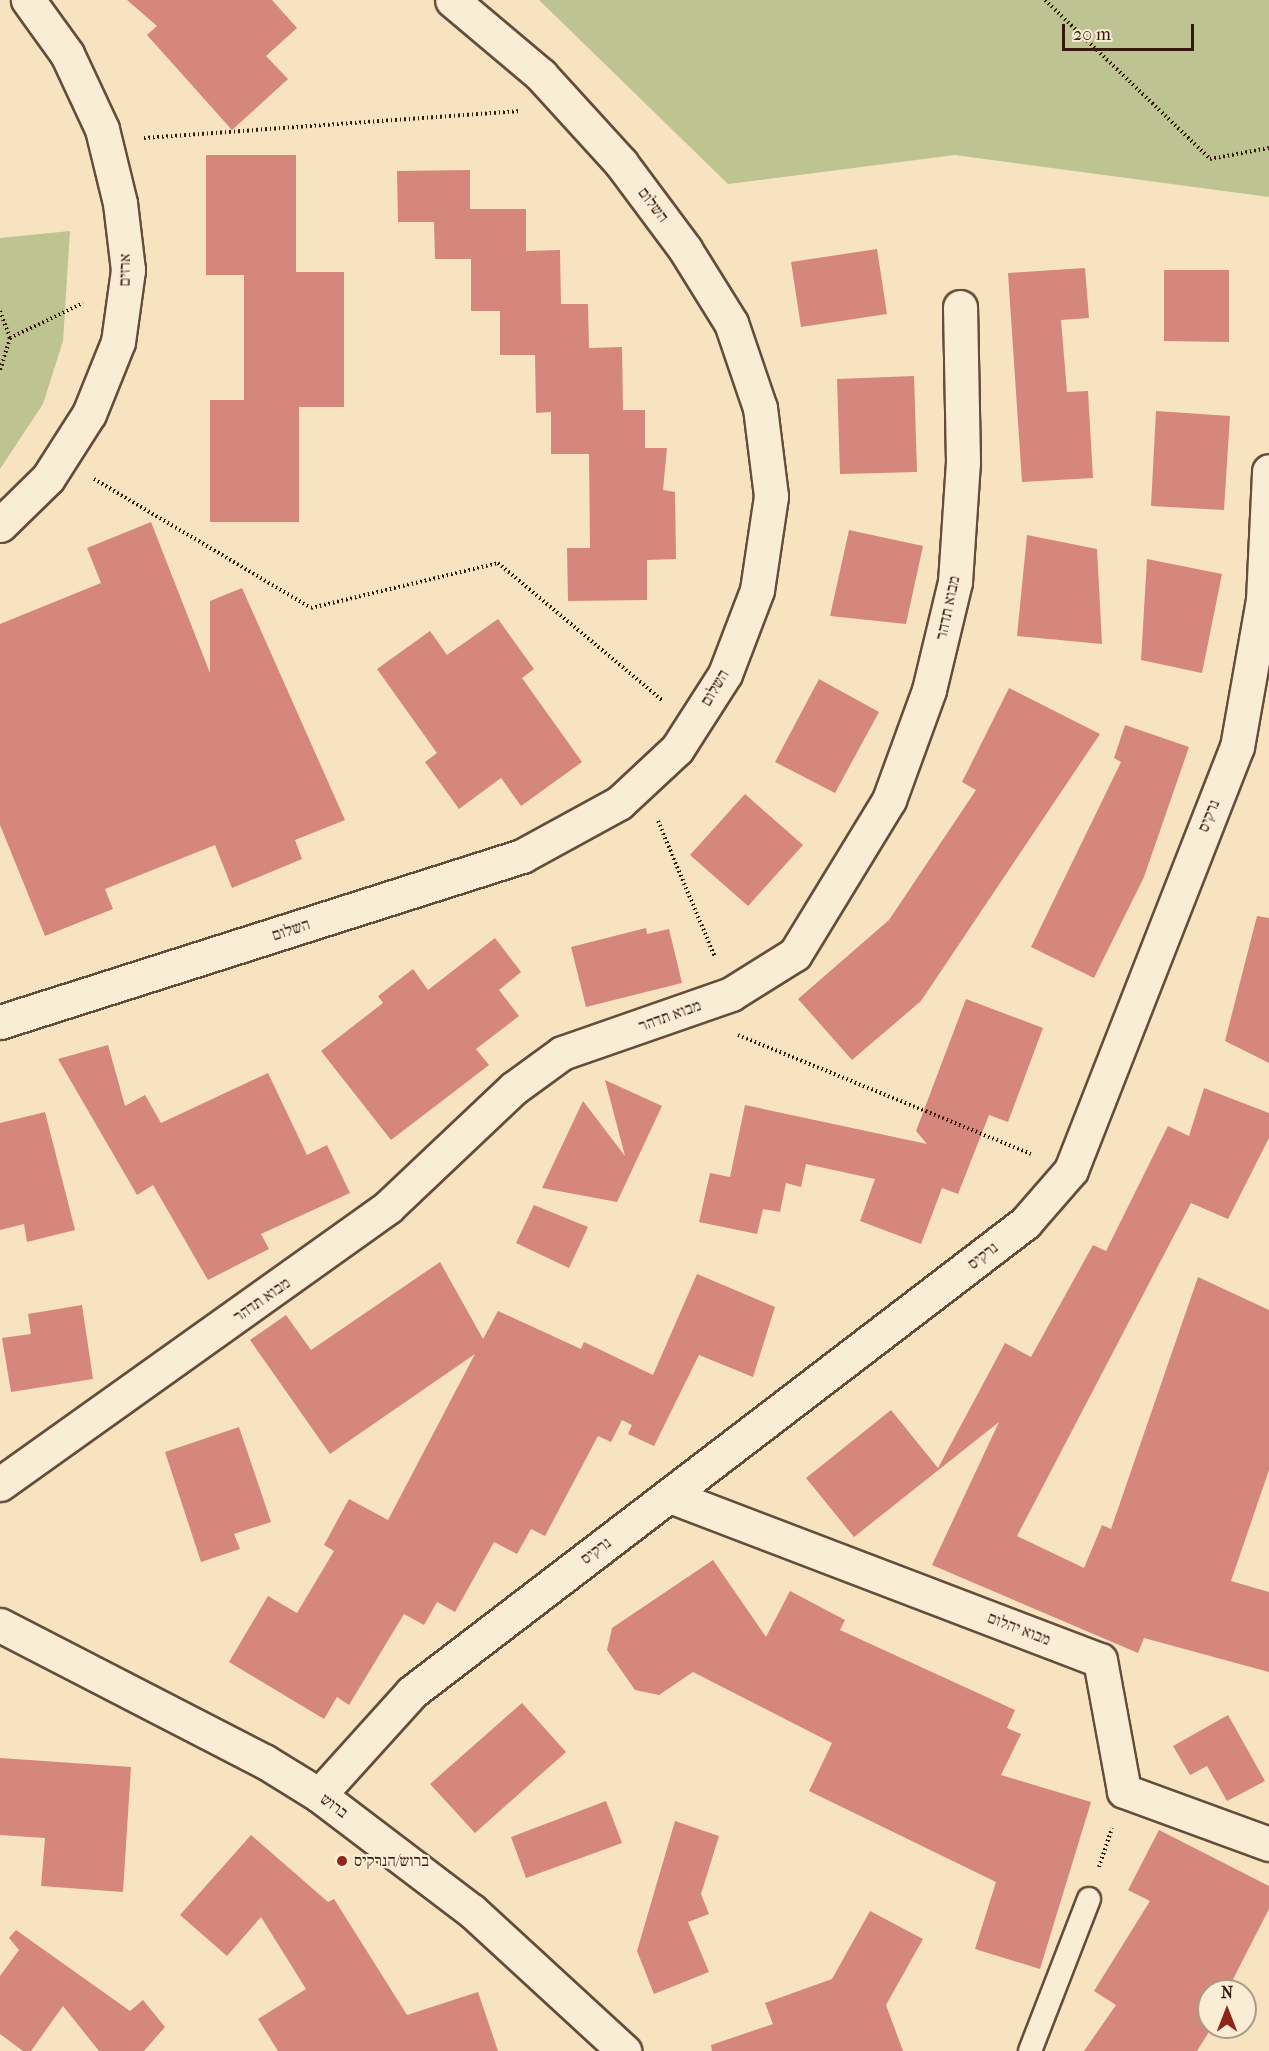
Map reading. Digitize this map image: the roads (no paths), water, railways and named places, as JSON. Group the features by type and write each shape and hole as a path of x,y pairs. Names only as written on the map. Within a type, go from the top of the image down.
{"street":[{"name":"ארזים","path":"0,525 60,459 88,414 118,342 128,270 105,141 67,54 28,0"},
{"name":"השלום","path":"0,1022 522,856 619,803 677,750 725,674 757,590 771,496 760,408 731,323 685,249 570,107 452,0"},
{"name":"מבוא תדהר","path":"0,1484 388,1207 514,1088 562,1053 731,994 795,954 889,800 929,690 955,582 963,462 960,307"},
{"name":"נרקיס","path":"319,1795 412,1692 1025,1223 1071,1170 1237,747 1263,600 1269,471"},
{"name":"מבוא יהלום","path":"670,1496 1100,1660 1124,1791 1269,1844"},
{"name":"ברוש","path":"0,1625 264,1761 319,1795 472,1911 624,2051"}],"lane":[{"path":"1030,2051 1089,1899"}],"place":[{"name":"ברוש/הנרקיס","path":"342,1861"}]}
